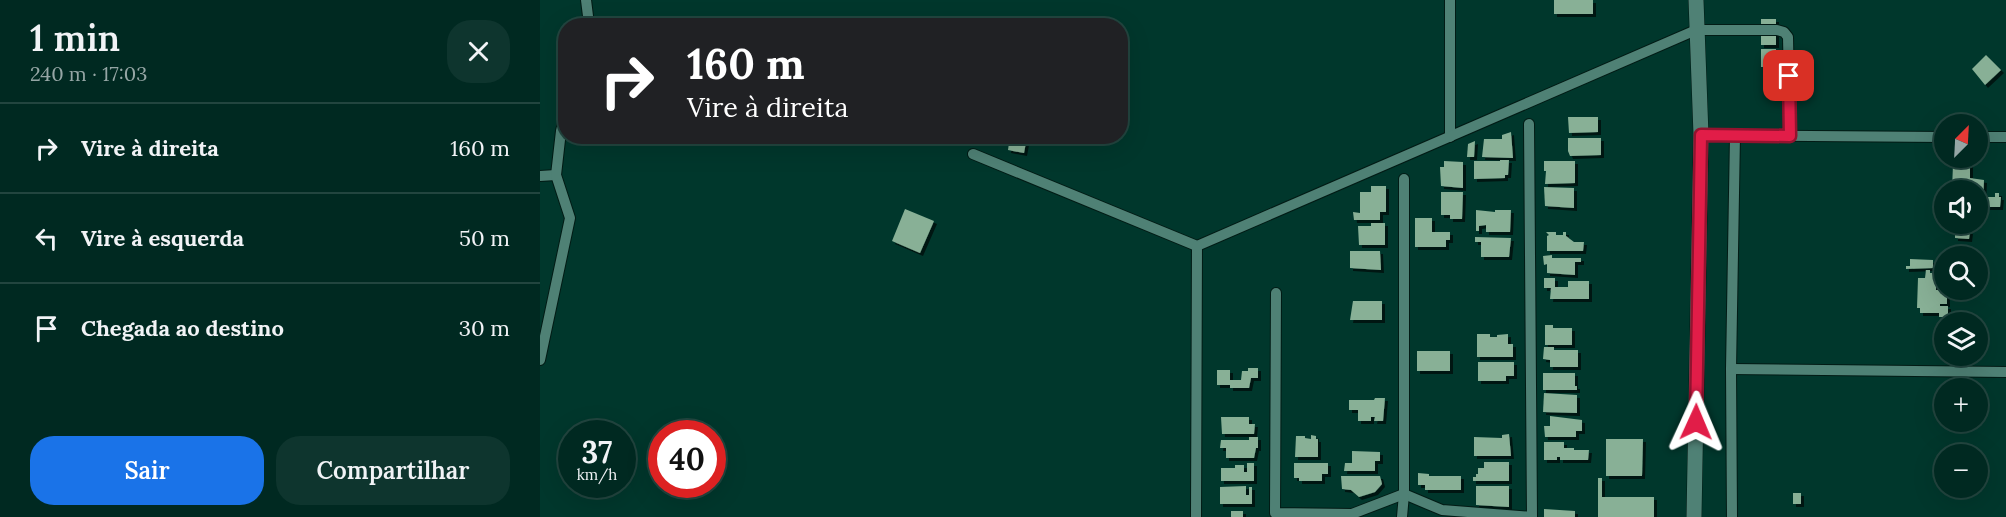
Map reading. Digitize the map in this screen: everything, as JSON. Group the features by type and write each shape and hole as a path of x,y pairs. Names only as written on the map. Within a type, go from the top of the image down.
{"street":[{"path":"586,0 588,18"},
{"path":"1450,0 1450,137"},
{"path":"1694,517 1701,135 1696,0"},
{"path":"973,154 1197,246 1696,30 1777,30 1788,37 1790,136"},
{"path":"1276,293 1275,513 1352,514 1404,494 1442,510 1532,517 1529,124"},
{"path":"1701,135 1934,137"},
{"path":"1732,517 1731,369 1735,135"},
{"path":"1988,137 2006,137"},
{"path":"540,360 570,218 556,175 560,144"},
{"path":"540,176 556,175"},
{"path":"1402,517 1404,494 1404,179"},
{"path":"1196,517 1197,246"},
{"path":"1731,369 2006,372"}],"building":[{"path":"1554,0 1593,0 1593,14 1554,14"},
{"path":"1761,19 1776,19 1776,45 1761,45"},
{"path":"1761,49 1776,49 1776,67 1761,67"},
{"path":"1986,55 2001,70 1985,85 1972,69"},
{"path":"1568,117 1598,117 1598,132 1569,133"},
{"path":"1511,132 1513,158 1482,157 1484,139 1502,139 1502,135"},
{"path":"1568,138 1601,138 1601,155 1570,156"},
{"path":"1475,141 1474,157 1467,157 1468,144"},
{"path":"1009,144 1026,144 1024,153 1008,150"},
{"path":"1509,160 1508,175 1505,175 1505,178 1474,179 1474,161"},
{"path":"1444,161 1463,162 1463,188 1441,186 1440,167 1444,167"},
{"path":"1544,161 1575,161 1575,183 1545,184"},
{"path":"1953,168 1970,168 1970,178 1984,180 1952,180"},
{"path":"1371,186 1386,186 1386,212 1380,212 1380,220 1354,220 1353,212 1360,213 1360,192 1371,192"},
{"path":"1544,187 1574,188 1574,208 1545,206"},
{"path":"1441,192 1463,192 1462,219 1450,219 1450,215 1441,215"},
{"path":"1995,193 1999,193 2000,207 1988,207 1988,197 1995,197"},
{"path":"905,209 934,221 920,253 892,241"},
{"path":"1476,210 1495,212 1495,210 1511,210 1510,232 1486,232 1486,225 1479,226 1479,231 1476,231"},
{"path":"1415,218 1432,218 1432,232 1450,232 1450,240 1446,240 1446,247 1415,247"},
{"path":"1371,223 1385,223 1385,245 1359,245 1358,226 1371,226"},
{"path":"1546,232 1563,235 1563,232 1566,232 1566,236 1574,242 1584,242 1583,251 1547,251 1547,236 1549,235"},
{"path":"1955,234 1970,234 1969,239 1955,238"},
{"path":"1475,237 1511,238 1509,257 1481,257 1481,242 1475,242"},
{"path":"1350,251 1380,251 1381,270 1350,268"},
{"path":"1552,255 1552,258 1581,258 1581,262 1575,262 1575,275 1547,273 1547,264 1544,265 1543,256"},
{"path":"1910,259 1933,260 1933,268 1906,269 1906,266 1910,266"},
{"path":"1926,270 1934,273 1934,300 1947,300 1947,304 1940,304 1940,306 1948,306 1948,312 1920,313 1920,308 1917,308 1918,278 1925,278"},
{"path":"1544,278 1555,278 1555,287 1568,287 1568,281 1589,281 1589,299 1550,299 1551,288 1544,288"},
{"path":"1353,301 1382,301 1382,320 1350,320"},
{"path":"1545,325 1553,325 1553,328 1572,328 1572,345 1545,345"},
{"path":"1477,334 1490,334 1490,337 1497,337 1497,335 1508,334 1508,344 1513,344 1513,357 1477,357"},
{"path":"1544,347 1554,347 1554,350 1578,350 1578,367 1550,367 1550,360 1543,359"},
{"path":"1417,351 1450,351 1450,371 1417,371"},
{"path":"1478,362 1514,362 1514,376 1506,376 1506,381 1478,381"},
{"path":"1248,368 1258,368 1258,378 1251,378 1249,388 1217,385 1217,370 1230,370 1230,380 1241,380 1242,371 1248,371"},
{"path":"1543,373 1575,373 1577,390 1543,390"},
{"path":"1544,393 1577,395 1577,413 1543,412"},
{"path":"1385,398 1383,421 1374,421 1375,417 1371,417 1371,421 1358,421 1358,410 1349,410 1349,400 1374,400"},
{"path":"1550,416 1582,420 1582,431 1576,431 1576,437 1545,437 1544,426 1550,426"},
{"path":"1221,417 1249,417 1249,424 1255,424 1254,434 1222,434"},
{"path":"1509,434 1511,456 1474,456 1474,437 1502,438 1502,435"},
{"path":"1311,435 1318,439 1318,457 1295,457 1296,436 1311,439"},
{"path":"1249,437 1258,437 1258,448 1256,448 1254,458 1226,458 1226,448 1220,448 1221,440 1249,440"},
{"path":"1606,439 1643,439 1642,476 1606,476"},
{"path":"1544,442 1564,442 1564,448 1589,450 1588,460 1560,460 1560,457 1557,457 1557,460 1544,460"},
{"path":"1352,451 1380,452 1380,461 1375,461 1375,471 1344,471 1345,463 1352,463"},
{"path":"1484,462 1509,462 1509,481 1473,481 1473,477 1478,474 1478,468 1484,468"},
{"path":"1247,463 1254,463 1254,481 1221,481 1221,468 1235,468 1235,465 1244,465 1244,472 1247,472"},
{"path":"1294,463 1328,463 1328,474 1322,474 1322,481 1299,481 1299,478 1294,478"},
{"path":"1418,473 1429,474 1429,476 1461,476 1461,490 1425,490 1425,485 1418,485"},
{"path":"1341,476 1380,476 1382,484 1375,492 1359,497 1351,490 1342,489"},
{"path":"1598,478 1602,478 1602,497 1654,497 1654,517 1598,517"},
{"path":"1246,486 1246,495 1249,495 1249,487 1252,487 1252,504 1220,504 1220,487"},
{"path":"1476,486 1509,486 1509,507 1476,505"},
{"path":"1793,493 1801,493 1801,504 1793,504"},
{"path":"1544,509 1575,511 1575,517 1544,517"},
{"path":"1231,511 1243,511 1243,517 1231,517"}],"route":[{"path":"1696,422 1701,135 1790,136 1789,76"}]}
